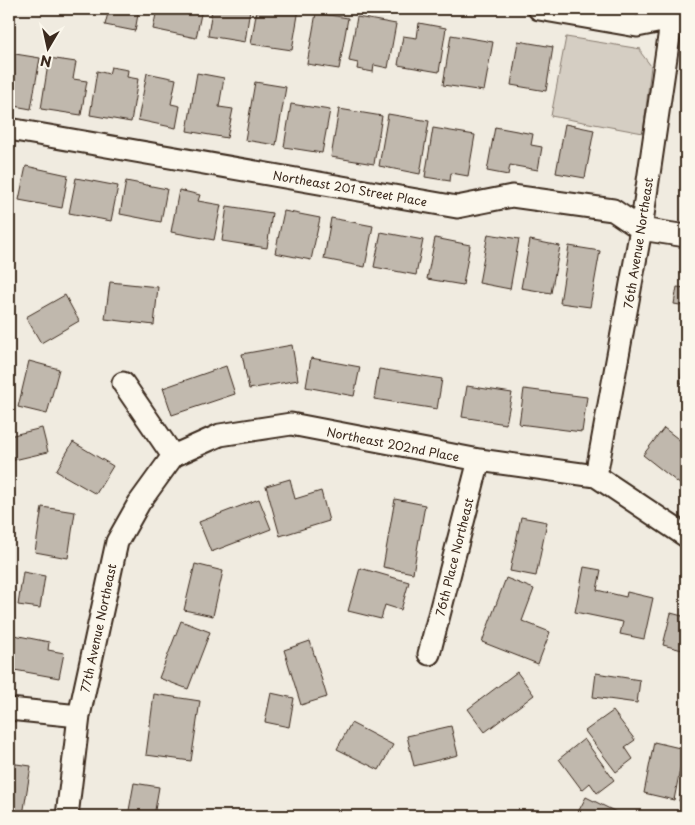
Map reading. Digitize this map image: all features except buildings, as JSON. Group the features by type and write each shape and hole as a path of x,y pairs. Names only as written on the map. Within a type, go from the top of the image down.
{"street":[{"path":"539,9 637,26 677,16"},
{"name":"76th Avenue Northeast","path":"596,476 677,16"},
{"name":"Northeast 201 Street Place","path":"9,129 457,207 512,196 613,210 641,229 686,236"},
{"path":"123,383 173,456"},
{"name":"Northeast 202nd Place","path":"173,456 220,435 291,424 478,460 596,476 686,536"},
{"name":"77th Avenue Northeast","path":"67,816 80,716 117,542 139,504 173,456"},
{"name":"76th Place Northeast","path":"429,654 478,460"},
{"path":"9,709 80,716"}],"shaded area":[{"path":"566,37 641,49 641,53 651,66 643,133 551,116"}]}
